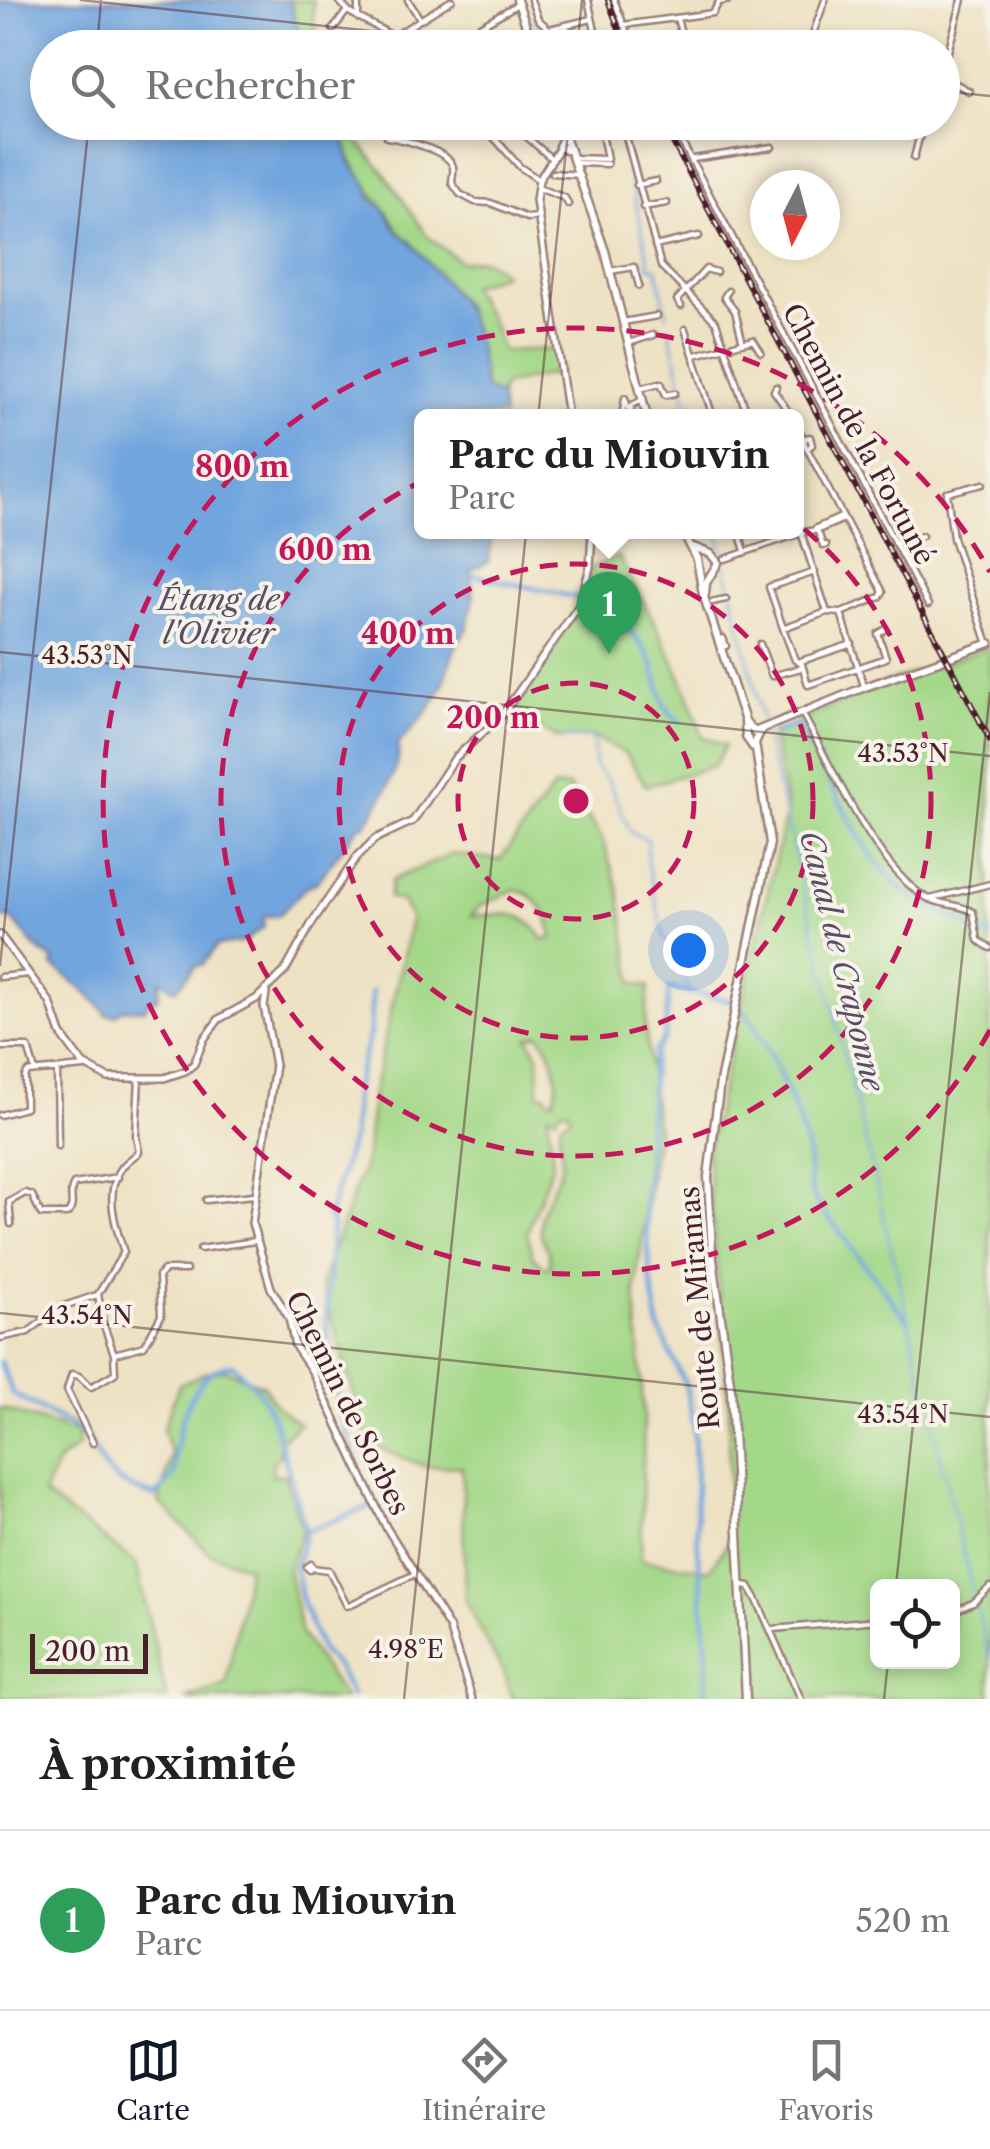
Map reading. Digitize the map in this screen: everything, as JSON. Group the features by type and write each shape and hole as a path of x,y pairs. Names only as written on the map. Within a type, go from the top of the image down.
{"main road":[{"path":"517,2 527,30"},
{"path":"563,140 610,271 645,409"},
{"path":"686,539 701,556 715,556 718,567 710,576 708,602"},
{"path":"701,556 698,572 719,644 745,721 754,735 865,688 989,643"},
{"path":"698,572 710,576"},
{"name":"Route de Miramas","path":"746,1699 730,1374 711,1242 708,1177 720,1082 770,843 754,735"}],"street":[{"path":"338,0 358,18 382,30"},
{"path":"358,0 358,18"},
{"path":"408,0 420,20"},
{"path":"404,30 451,0"},
{"path":"531,0 548,29 592,19"},
{"path":"588,0 595,30"},
{"path":"614,0 625,30"},
{"path":"623,25 713,13 719,1 729,0"},
{"path":"815,30 826,0"},
{"path":"954,30 962,0"},
{"path":"480,26 517,2"},
{"path":"333,29 348,11"},
{"path":"677,19 680,30"},
{"path":"565,25 568,30"},
{"path":"960,85 970,91"},
{"path":"412,140 450,161 452,183 466,198 527,218 538,217"},
{"path":"496,140 520,168 539,180"},
{"path":"545,140 607,164"},
{"path":"565,150 606,158 603,140"},
{"path":"626,140 660,266 716,322 746,409"},
{"name":"Chemin de la Fortuné","path":"680,140 928,605"},
{"path":"914,158 918,140"},
{"path":"690,160 772,147"},
{"path":"565,150 539,180 537,188 567,409"},
{"path":"553,173 578,175"},
{"path":"637,185 656,181"},
{"path":"537,188 565,198 568,204"},
{"path":"644,207 667,202"},
{"path":"654,246 699,236"},
{"path":"610,271 634,266 639,286"},
{"path":"682,306 677,300 706,269 716,272"},
{"path":"728,291 724,298 735,311 742,341"},
{"path":"622,322 657,316"},
{"path":"686,328 711,409"},
{"path":"628,343 653,335"},
{"path":"695,355 753,340 761,352"},
{"path":"639,388 661,383 666,395 675,393"},
{"path":"776,387 774,391 787,409"},
{"path":"631,409 642,400"},
{"path":"783,628 827,612 842,613 880,597 883,592 822,480 808,448 813,441 804,438"},
{"path":"983,484 947,493 953,538 989,643"},
{"path":"804,531 844,517"},
{"path":"816,528 826,545"},
{"path":"894,543 922,536"},
{"path":"0,936 50,1002 62,1034 86,1066 108,1078 164,1078 185,1071 194,1064 204,1039 219,1018 268,989 284,971 357,857 375,839 413,821 455,758 502,715 580,604 586,591 591,539"},
{"path":"742,539 746,551"},
{"path":"718,567 725,559 781,539"},
{"path":"804,539 827,612"},
{"path":"715,556 725,559"},
{"path":"814,572 769,587 808,685 886,658 878,634 886,628"},
{"path":"708,602 726,598"},
{"path":"842,613 865,688"},
{"path":"760,644 772,676 852,644"},
{"path":"802,713 875,842 904,878 930,899 974,912 978,940 990,948"},
{"path":"930,899 990,884"},
{"path":"0,976 29,974"},
{"name":"Chemin de Sorbes","path":"268,989 264,1006 275,1065 252,1223 271,1288 288,1318 295,1346 312,1371 386,1527 452,1632 472,1699"},
{"path":"0,1047 28,1047 35,1071"},
{"path":"0,1116 25,1108 24,1077 35,1071 86,1066"},
{"path":"56,1069 58,1146"},
{"path":"0,1338 28,1332 62,1308 94,1299 123,1258 113,1210 118,1177 138,1152 139,1078"},
{"path":"11,1224 9,1202 25,1193 32,1195 44,1216 67,1214 72,1206 74,1184 118,1177"},
{"path":"206,1200 254,1196"},
{"path":"200,1249 259,1240"},
{"path":"114,1354 144,1346 161,1316 159,1276 164,1270 186,1270"},
{"path":"93,1442 67,1390 72,1374 92,1387 115,1373 114,1354 98,1294"},
{"path":"313,1568 329,1570 347,1606 415,1574"},
{"path":"743,1585 749,1586 771,1629 801,1699"},
{"path":"960,1608 990,1587"},
{"path":"771,1629 870,1621"}],"green space":[{"path":"291,0 313,0 316,30 299,30"},
{"path":"344,140 357,140 428,237 461,262 484,260 504,274 470,286 493,325 502,351 557,349 560,372 504,385 500,395 485,389 466,308 399,231"},
{"path":"619,557 676,667 702,736 725,746 714,766 646,786 626,754 593,737 557,738 511,713 584,599 592,567"},
{"path":"987,648 990,656 990,1699 512,1699 504,1674 465,1600 462,1467 424,1466 369,1444 321,1284 366,1158 373,1093 411,919 402,901 389,898 392,880 453,854 500,860 554,787 569,787 602,839 619,890 633,984 649,986 645,1025 657,1132 635,1289 644,1418 641,1560 709,1570 729,1541 729,1408 707,1152 787,809 772,733 881,684","holes":["515,889 530,895 541,907 552,938 543,940 520,917 471,916 479,907","539,1034 552,1057 556,1075 553,1101 539,1094 539,1057 528,1038","568,1109 571,1117 560,1128 561,1169 541,1219 541,1234 550,1260 546,1267 533,1257 527,1232 553,1162 548,1113 555,1117"]},
{"path":"227,1370 264,1386 276,1406 299,1424 279,1441 280,1454 273,1463 272,1475 286,1474 303,1529 288,1569 301,1634 345,1699 185,1699 226,1685 248,1567 209,1553 159,1502 171,1455 163,1428 179,1385 206,1372"},
{"path":"0,1408 77,1432 79,1445 58,1462 43,1494 136,1563 167,1699 0,1699"}],"water":[{"name":"Étang de l'Olivier","path":"0,0 290,0 299,30 30,30 30,140 345,140 350,162 369,187 371,198 383,207 398,232 410,241 463,306 477,339 484,388 500,395 502,409 414,409 414,539 492,539 488,562 469,571 473,575 473,592 469,594 474,595 468,629 455,649 435,701 397,745 394,773 370,818 360,825 316,883 307,886 279,915 263,917 264,927 244,942 217,946 176,990 160,981 158,998 145,1009 106,1014 53,966 53,959 38,950 11,918 2,918"}],"waterway":[{"name":"Canal de Craponne","path":"524,0 529,16 540,30"},
{"name":"Canal de Craponne","path":"622,140 650,267 657,268 667,316"},
{"name":"Canal de Craponne","path":"669,328 688,409"},
{"name":"Canal de Craponne","path":"719,539 723,556"},
{"name":"Canal de Craponne","path":"725,565 764,726"},
{"path":"473,575 579,598"},
{"path":"586,599 614,617 638,640 654,666 663,701 679,721"},
{"path":"776,733 794,725 799,727 866,846 899,887 919,901"},
{"name":"Canal de Craponne","path":"765,733 880,1199"},
{"path":"564,737 593,737 595,766 609,782 631,833 648,840 647,862 669,946"},
{"path":"926,904 973,928"},
{"path":"978,930 990,936"},
{"path":"671,951 690,992"},
{"path":"665,1035 669,988 735,1002"},
{"path":"358,1465 339,1411 326,1325 332,1224 328,1217 352,1137 355,1087 370,1033 372,992"},
{"path":"740,1005 760,1035 788,1094 807,1149 812,1194 822,1209"},
{"path":"664,1039 655,1051 652,1067 645,1207 659,1328 686,1386 694,1427 706,1699"},
{"name":"Canal de Craponne","path":"881,1205 974,1598"},
{"path":"826,1214 907,1320"},
{"path":"0,1362 13,1394 73,1426 89,1439"},
{"path":"91,1444 102,1464 117,1479 156,1496 174,1474 181,1424 195,1390 218,1368 233,1365 259,1391 272,1415 306,1531 372,1506 370,1500"},
{"path":"306,1532 295,1568 302,1602 321,1650 337,1667 352,1697"},
{"name":"Canal de Craponne","path":"976,1603 990,1660"}],"railway":[{"path":"608,0 619,30"},
{"path":"672,140 990,740"}],"place":[{"name":"Parc du Miouvin","path":"609,654"}]}
